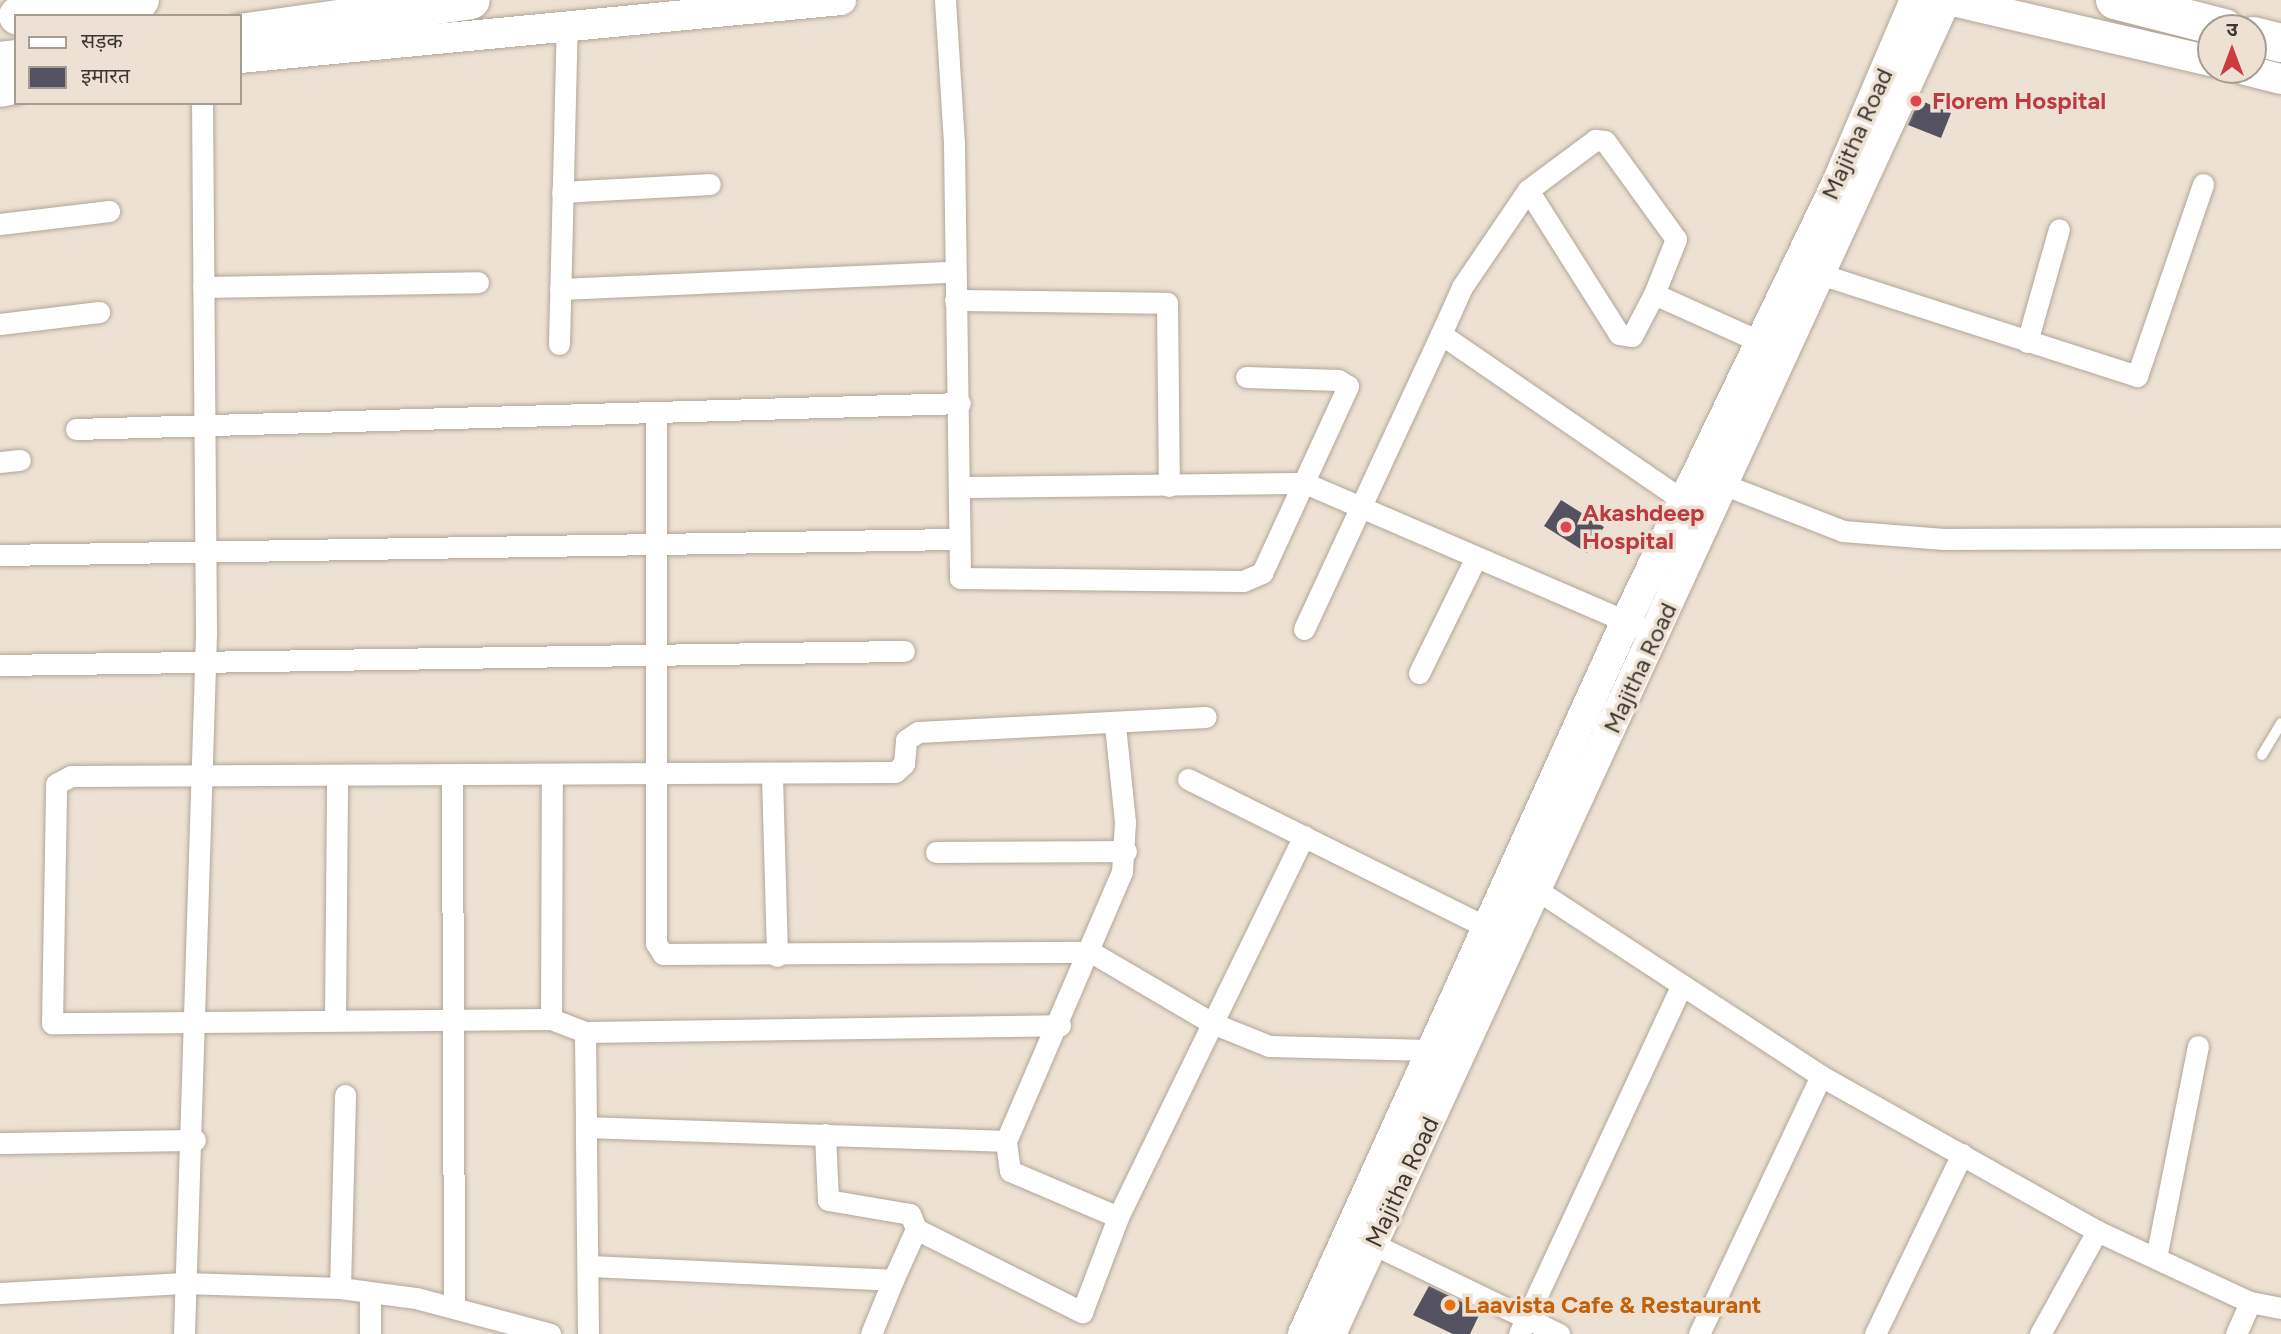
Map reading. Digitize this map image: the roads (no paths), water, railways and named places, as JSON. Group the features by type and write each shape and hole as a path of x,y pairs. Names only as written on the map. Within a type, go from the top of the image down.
{"highway":[{"path":"32,14 140,0"},
{"path":"242,33 471,0"},
{"path":"2115,0 2197,21"}],"main road":[{"path":"242,58 567,23 841,0"},
{"name":"Majitha Road","path":"1331,1334 1725,485 1773,348 1915,0"},
{"path":"1947,0 2197,58"},
{"name":"Majitha Road","path":"1303,1334 1428,1050 1626,621 1685,502 1773,348 1823,275 1947,0"}],"street":[{"path":"945,0 953,272 960,403 960,578 970,582 1243,581 1268,567 1347,383 1246,377"},
{"path":"559,344 567,23"},
{"path":"184,1334 184,1283 195,1140 193,1025 206,550 202,105"},
{"path":"1304,629 1364,509 1441,334 1477,260 1528,190 1595,140 1605,141 1676,239 1654,294 1632,336 1619,334 1528,190"},
{"path":"562,192 710,184"},
{"path":"1823,275 2027,342 2140,374 2203,184"},
{"path":"0,225 109,211"},
{"path":"2027,342 2059,229"},
{"path":"560,289 953,272"},
{"path":"203,287 478,282"},
{"path":"1654,294 1773,348"},
{"path":"955,300 1167,303 1169,486"},
{"path":"0,324 99,312"},
{"path":"1441,334 1709,520"},
{"path":"76,429 960,403"},
{"path":"656,414 659,949 670,956 1091,952 1212,1023 1283,1050 1428,1050"},
{"path":"959,487 1304,483 1656,634"},
{"path":"1725,485 1843,531 1944,539 2281,538"},
{"path":"0,555 658,540 959,539"},
{"path":"1419,673 1476,557"},
{"path":"0,665 203,659 904,651"},
{"path":"1060,1026 585,1032 551,1019 335,1020 193,1025 57,1024 48,1017 48,1003 58,780 198,776 452,779 657,774 772,776 895,772 904,764 906,740 918,732 1115,725 1206,717"},
{"path":"1115,725 1126,851 1091,952 1006,1141 1010,1171 1118,1217"},
{"path":"772,776 777,956"},
{"path":"335,1020 337,777"},
{"path":"551,1019 552,778"},
{"path":"452,779 454,1307"},
{"path":"1188,779 1514,940"},
{"path":"824,1134 828,1200 910,1214 916,1229 1079,1312 1118,1217 1304,836"},
{"path":"936,852 1126,851"},
{"path":"1537,890 1680,988 1821,1076 2097,1231 2250,1302 2281,1308"},
{"path":"1522,1326 1680,988"},
{"path":"585,1032 588,1334"},
{"path":"2156,1258 2198,1046"},
{"path":"1699,1334 1821,1076"},
{"path":"340,1288 345,1095"},
{"path":"586,1127 1006,1141"},
{"path":"0,1143 195,1140"},
{"path":"1875,1334 1962,1154"},
{"path":"871,1334 916,1229"},
{"path":"2040,1334 2097,1231"},
{"path":"1373,1244 1522,1326 1559,1334"},
{"path":"589,1266 893,1280"},
{"path":"0,1293 184,1283 340,1288 454,1307 550,1334"},
{"path":"370,1293 370,1334"},
{"path":"2235,1334 2250,1302"}],"lane":[{"path":"2262,755 2281,723"}],"place":[{"name":"Florem Hospital","path":"1916,101"},
{"name":"Akashdeep Hospital","path":"1566,527"},
{"name":"Laavista Cafe & Restaurant","path":"1450,1305"}]}
